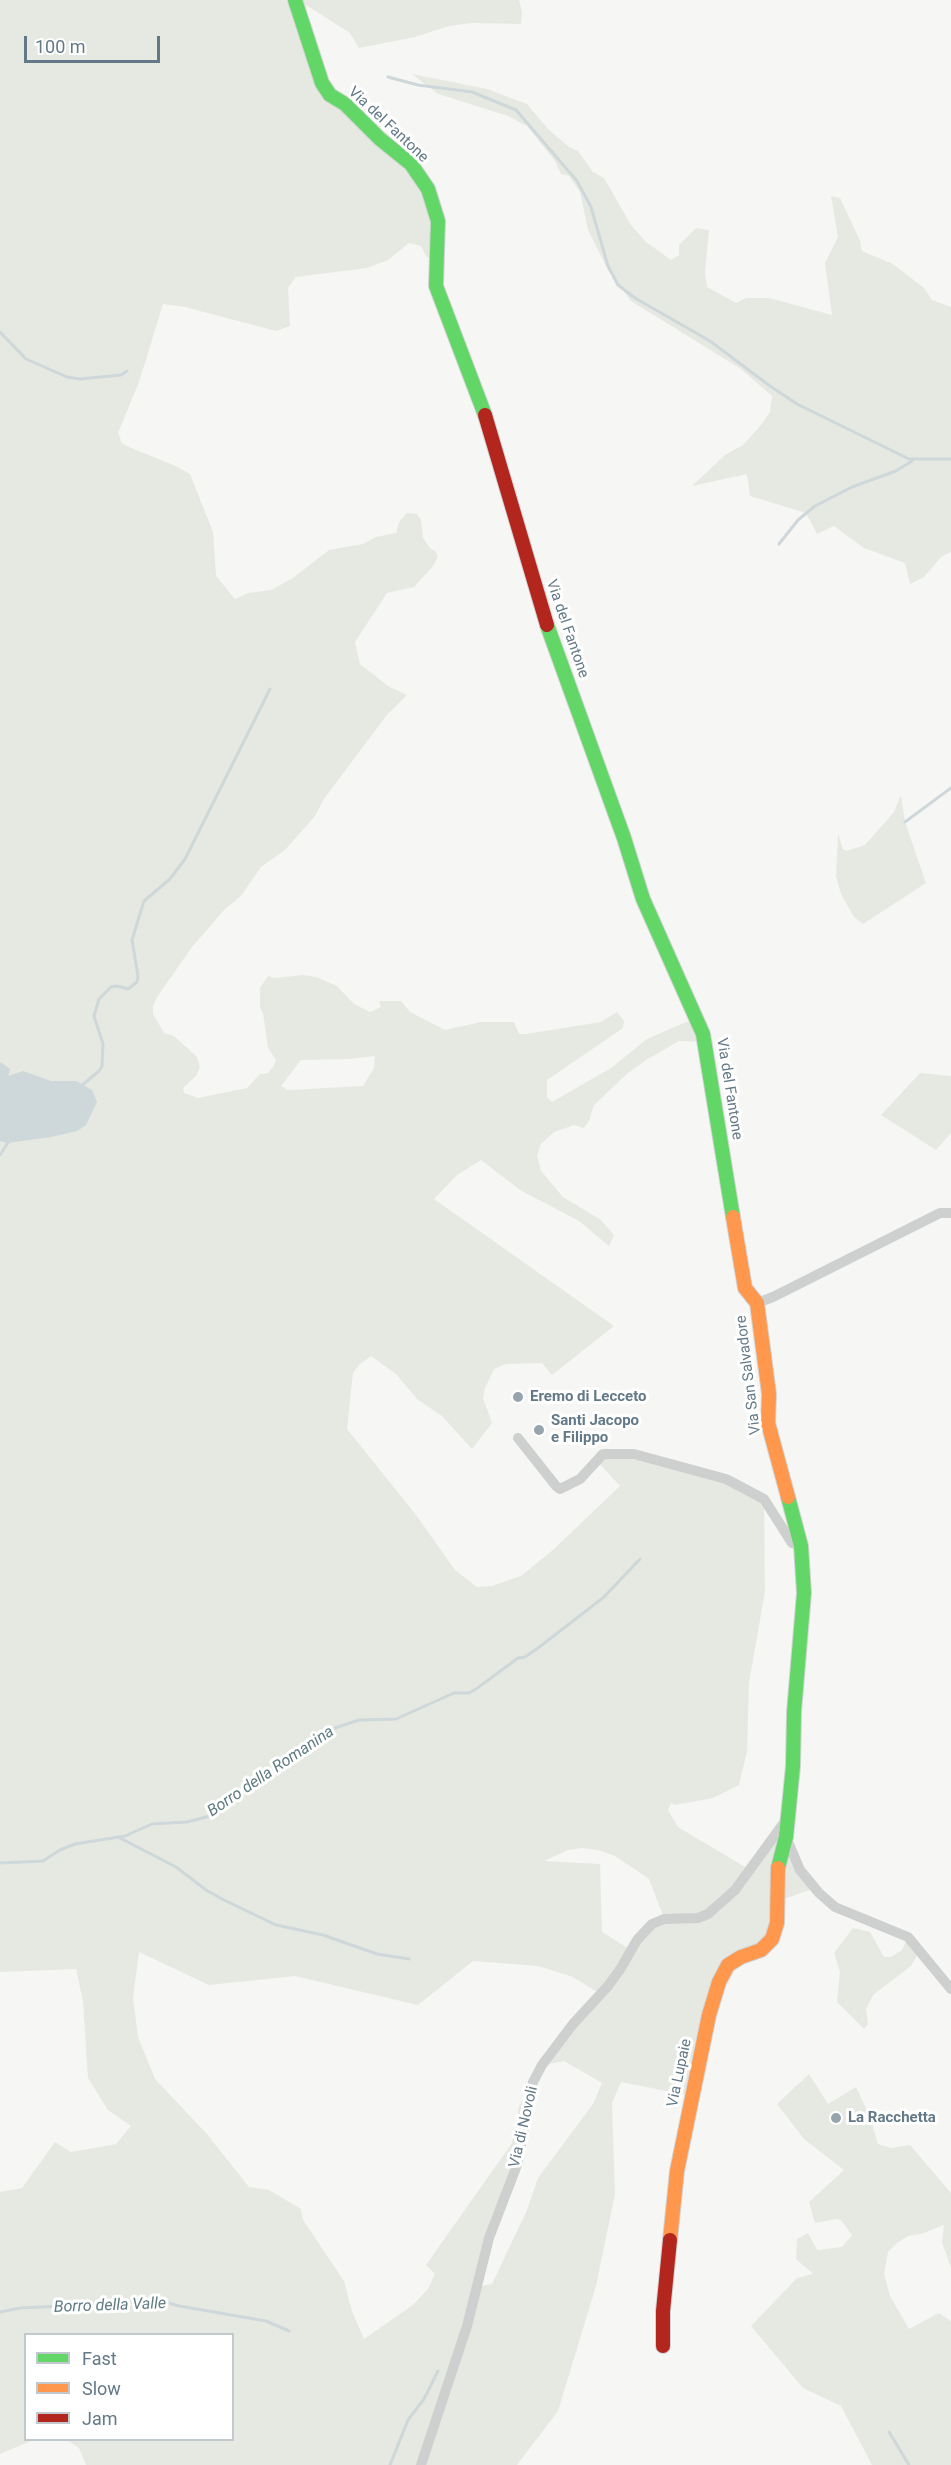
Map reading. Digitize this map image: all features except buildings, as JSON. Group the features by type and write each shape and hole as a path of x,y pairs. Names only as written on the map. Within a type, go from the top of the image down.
{"street":[{"name":"Via del Fantone","path":"295,0 319,74 330,96 345,104 380,139 411,164 428,189 438,221 436,286 489,426 538,600 624,838 643,899 703,1034 745,1288 757,1304"},
{"name":"Via San Salvadore","path":"786,1819 791,1798 794,1712 804,1593 801,1546 768,1423 769,1394 757,1304 940,1213 951,1213"},
{"path":"518,1438 560,1489 580,1479 603,1454 634,1455 726,1479 764,1498 792,1543 801,1546"},
{"name":"Via Lupaie","path":"663,2346 663,2311 677,2171 709,2015 719,1982 728,1965 741,1957 761,1950 772,1939 777,1923 778,1870 786,1837 786,1819"},
{"name":"Via di Novoli","path":"421,2465 467,2326 489,2238 517,2165 533,2082 542,2065 573,2024 608,1986 637,1940 652,1924 664,1918 698,1918 708,1914 735,1890 786,1819"},
{"name":"Via Lupaie","path":"786,1837 801,1870 819,1893 835,1907 909,1937 951,1989"}],"shaded area":[{"path":"0,0 519,0 522,12 521,24 472,23 449,26 415,37 359,48 350,33 306,5 298,8 322,83 428,189 437,252 427,258 421,246 409,243 388,260 367,268 296,277 288,288 290,326 276,331 185,307 163,304 139,382 118,433 122,443 129,447 190,474 213,532 216,576 235,599 248,593 271,590 293,578 329,550 363,544 376,537 396,533 399,522 407,513 417,514 421,520 423,538 438,557 414,587 387,593 355,642 360,664 388,686 407,695 387,715 324,799 315,816 285,850 261,867 241,896 225,909 192,947 157,997 153,1006 153,1014 164,1033 174,1036 197,1057 200,1067 196,1076 183,1088 184,1093 198,1098 247,1088 260,1074 268,1073 273,1067 276,1060 268,1048 260,1007 260,988 268,976 274,978 303,975 316,977 337,986 354,1004 370,1012 381,1007 379,1001 401,1001 410,1012 445,1030 481,1022 514,1022 519,1034 526,1034 601,1022 617,1012 624,1021 623,1028 547,1080 547,1097 552,1102 611,1068 647,1039 697,1018 704,1042 679,1041 646,1060 628,1073 594,1105 584,1128 574,1125 554,1132 541,1144 537,1155 541,1171 563,1197 601,1220 614,1235 609,1246 579,1221 520,1190 481,1160 457,1175 434,1199 614,1326 552,1375 542,1363 506,1364 494,1369 483,1398 492,1423 472,1449 442,1416 417,1399 396,1374 371,1356 353,1373 347,1429 416,1515 455,1570 477,1587 492,1586 521,1576 554,1549 620,1486 597,1461 603,1454 687,1468 764,1499 765,1591 749,1683 747,1751 739,1785 713,1798 674,1805 671,1803 668,1810 678,1827 750,1870 776,1835 786,1837 815,1888 778,1901 772,1939 728,1965 692,2096 621,2082 612,2103 615,2194 596,2286 558,2411 517,2465 86,2465 79,2448 68,2441 234,2441 234,2333 24,2333 24,2441 31,2441 0,2454 0,2192 22,2188 55,2142 71,2152 116,2144 131,2126 108,2110 88,2078 83,2001 76,1969 0,1972","holes":["375,1056 374,1068 363,1086 288,1090 281,1086 301,1060","582,1848 598,1850 615,1856 649,1879 664,1918 631,1950 602,1932 600,1864 544,1861 568,1850","139,1952 209,1985 295,1976 418,2005 473,1961 538,1966 573,1977 600,1994 542,2065 564,2061 602,2083 593,2104 538,2178 527,2210 492,2284 476,2287 524,2139 533,2082 519,2106 512,2143 426,2265 435,2274 428,2289 413,2305 364,2339 352,2311 344,2281 303,2220 301,2209 269,2190 249,2187 206,2133 155,2079 138,2037 133,1998"]},
{"path":"412,74 487,89 527,104 548,129 569,147 578,151 593,172 604,178 631,225 646,242 671,260 679,255 679,245 696,228 709,230 705,273 707,287 736,303 746,298 769,298 832,315 825,263 838,237 831,196 840,198 860,241 862,251 893,264 924,288 932,300 951,307 951,552 942,556 924,577 910,584 905,563 864,548 834,526 817,534 806,513 750,496 747,474 692,486 725,455 743,445 761,425 770,412 772,396 741,369 631,301 608,270 588,230 580,192 569,176 561,174 555,161 527,126 508,116 438,94"},
{"path":"901,795 905,822 926,883 863,924 854,917 841,894 836,876 838,834 843,849 846,851 865,845 894,812"},
{"path":"0,1062 10,1069 8,1076 23,1071 51,1081 76,1081 92,1090 97,1102 86,1125 77,1131 51,1137 7,1143 0,1141"},
{"path":"920,1073 951,1076 951,1133 936,1150 881,1115"},
{"path":"853,1928 870,1932 884,1957 891,1957 902,1950 908,1937 920,1950 911,1966 873,1995 866,2009 868,2024 864,2029 837,2002 840,1972 834,1953"},
{"path":"809,2074 828,2104 856,2087 870,2117 878,2144 891,2148 910,2145 951,2193 951,2268 942,2242 944,2225 921,2234 908,2236 897,2243 888,2252 884,2274 890,2296 909,2329 939,2313 951,2321 951,2465 872,2465 841,2406 803,2388 751,2326 797,2278 813,2274 796,2259 797,2239 808,2233 817,2250 842,2247 852,2235 841,2220 815,2223 809,2202 844,2170 804,2139 777,2104"}],"waterway":[{"path":"388,77 418,85 472,92 516,110 577,181 591,207 608,266 618,285 635,298 710,341 797,404 909,459 951,459"},
{"path":"0,332 26,359 67,377 80,379 121,375 127,371"},
{"path":"779,544 798,520 815,506 852,487 896,471 912,461"},
{"path":"81,1086 102,1066 103,1044 94,1016 99,999 111,987 128,989 137,982 132,940 144,901 170,879 185,859 270,689"},
{"path":"905,822 951,788"},
{"path":"0,1155 9,1141"},
{"name":"Borro della Romanina","path":"0,1863 43,1861 75,1844 125,1836 152,1824 187,1822 210,1816 246,1786 288,1762 335,1728 359,1720 396,1719 454,1693 469,1693 518,1658 525,1657 538,1648 604,1597 640,1559"},
{"path":"120,1838 176,1867 206,1890 276,1925 323,1935 377,1954 409,1959"},
{"name":"Borro della Valle","path":"0,2312 20,2308 162,2301 266,2321 289,2331"},
{"path":"390,2465 408,2420 424,2399 438,2371"},
{"path":"889,2432 909,2465"}],"traffic: fast":[{"path":"295,0 322,83 330,95 345,104 380,139 411,164 428,189 438,221 436,286 485,415"},
{"path":"547,625 624,838 643,899 703,1034 733,1217"},
{"path":"778,1868 786,1837 793,1766 794,1712 804,1593 801,1546 788,1497"}],"traffic: slow":[{"path":"733,1217 745,1288 757,1303 769,1394 768,1423 788,1497"},
{"path":"670,2240 677,2171 709,2015 719,1982 728,1965 741,1957 761,1950 772,1939 777,1923 778,1868"}],"traffic: jam":[{"path":"485,415 547,625"},
{"path":"663,2346 663,2311 670,2240"}],"place":[{"name":"Eremo di Lecceto","path":"518,1397"},
{"name":"Santi Jacopo e Filippo","path":"539,1430"},
{"name":"La Racchetta","path":"836,2118"}]}
